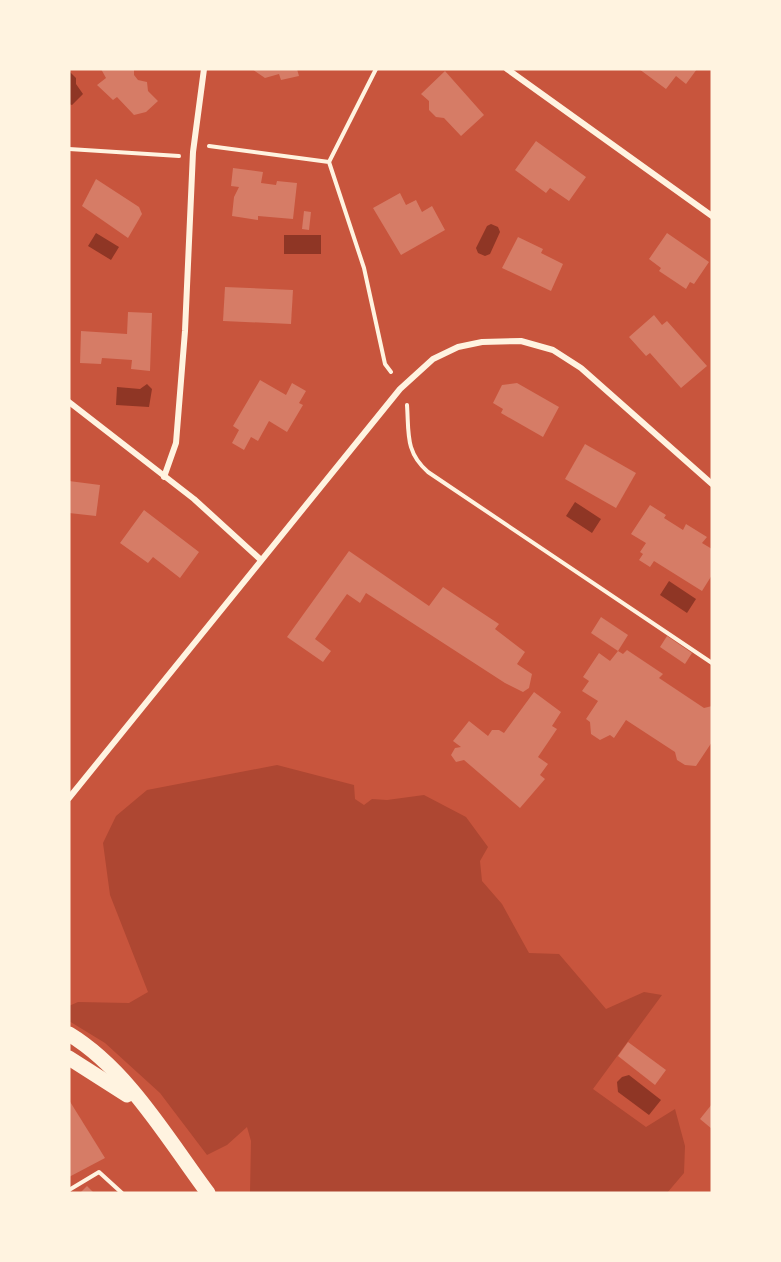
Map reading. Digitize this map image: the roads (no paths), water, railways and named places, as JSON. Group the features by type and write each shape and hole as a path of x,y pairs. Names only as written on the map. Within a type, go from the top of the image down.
{"main road":[{"path":"69,1034 91,1047 150,1114 208,1193"},
{"path":"69,1058 117,1087 150,1114"}],"street":[{"path":"164,477 176,443 186,331 193,152 204,69"},
{"path":"507,69 712,216"},
{"path":"69,798 412,376 433,359 458,346 482,342 521,341 553,350 581,368 712,484"},
{"path":"69,402 194,499 261,560"}]}
